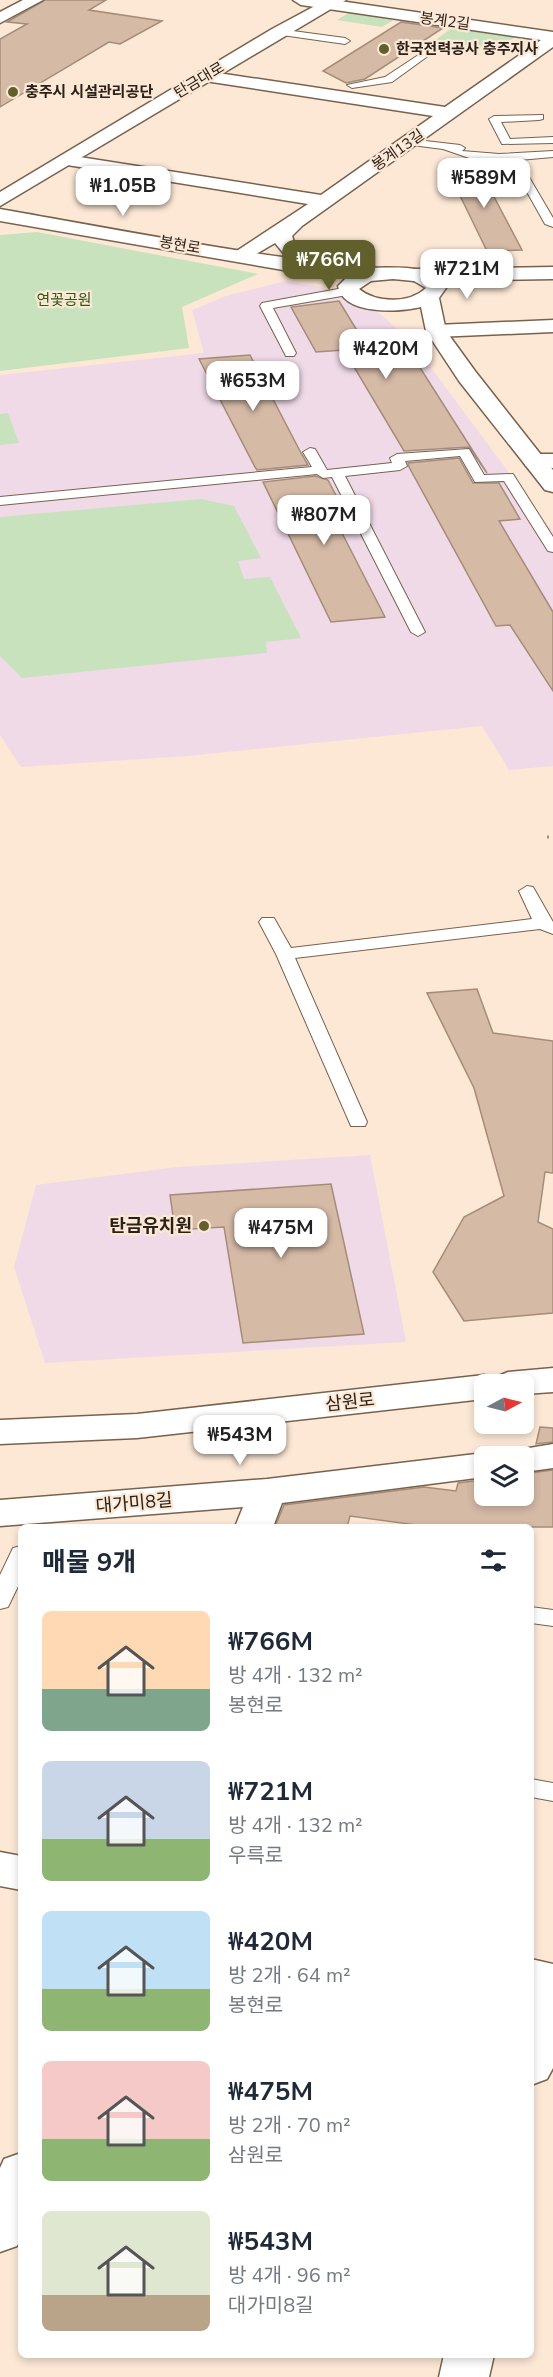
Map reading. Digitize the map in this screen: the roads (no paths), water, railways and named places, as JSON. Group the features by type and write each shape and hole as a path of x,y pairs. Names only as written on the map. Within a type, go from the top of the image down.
{"street":[{"path":"0,18 35,0"},
{"name":"봉계2길","path":"301,0 334,2 553,38"},
{"name":"탄금대로","path":"0,200 278,32 334,2"},
{"name":"봉계13길","path":"239,256 295,222 553,38"},
{"path":"205,76 448,113"},
{"path":"67,160 325,201"},
{"name":"봉현로","path":"0,215 289,265 373,274 489,276"},
{"path":"295,222 282,235 284,244 293,255 322,268"},
{"name":"봉현로","path":"289,265 348,289 362,300 388,305"},
{"path":"388,305 411,303 432,293 489,276 553,273"},
{"path":"348,289 361,277 373,274"},
{"path":"414,275 433,283 436,331"},
{"path":"388,305 436,331 467,376 544,461 553,484"},
{"path":"436,331 543,327 553,349"},
{"path":"534,1382 553,1380"},
{"name":"삼원로","path":"0,1432 137,1426 474,1388"},
{"path":"534,1459 553,1456"},
{"name":"대가미8길","path":"0,1513 37,1519 474,1466"},
{"path":"255,1524 267,1492"},
{"path":"0,1869 18,1872"},
{"path":"534,1978 553,1982"},
{"path":"534,2056 553,1991"},
{"path":"0,2231 18,2181"},
{"path":"464,2377 468,2358"}],"lane":[{"path":"278,32 345,41"},
{"path":"352,85 388,80 429,51"},
{"path":"537,113 553,140 506,142 494,119 537,113"},
{"path":"408,142 448,148 460,155 553,164"},
{"path":"511,159 553,154"},
{"path":"511,159 548,209 551,224"},
{"path":"290,352 266,306 348,289"},
{"path":"310,452 323,474 400,466 397,458 464,452 480,479 508,477 553,548"},
{"path":"0,501 321,470"},
{"path":"337,473 418,632"},
{"path":"285,954 548,926 527,891"},
{"path":"268,922 285,954 358,1122"},
{"path":"0,1601 18,1561"},
{"path":"534,1615 553,1618"},
{"path":"534,1789 553,1792"}],"place":[{"name":"한국전력공사 충주지사","path":"384,49"},
{"name":"충주시 시설관리공단","path":"13,92"},
{"name":"탄금유치원","path":"204,1226"}],"park label":[{"name":"연꽃공원","path":"64,300"}]}
